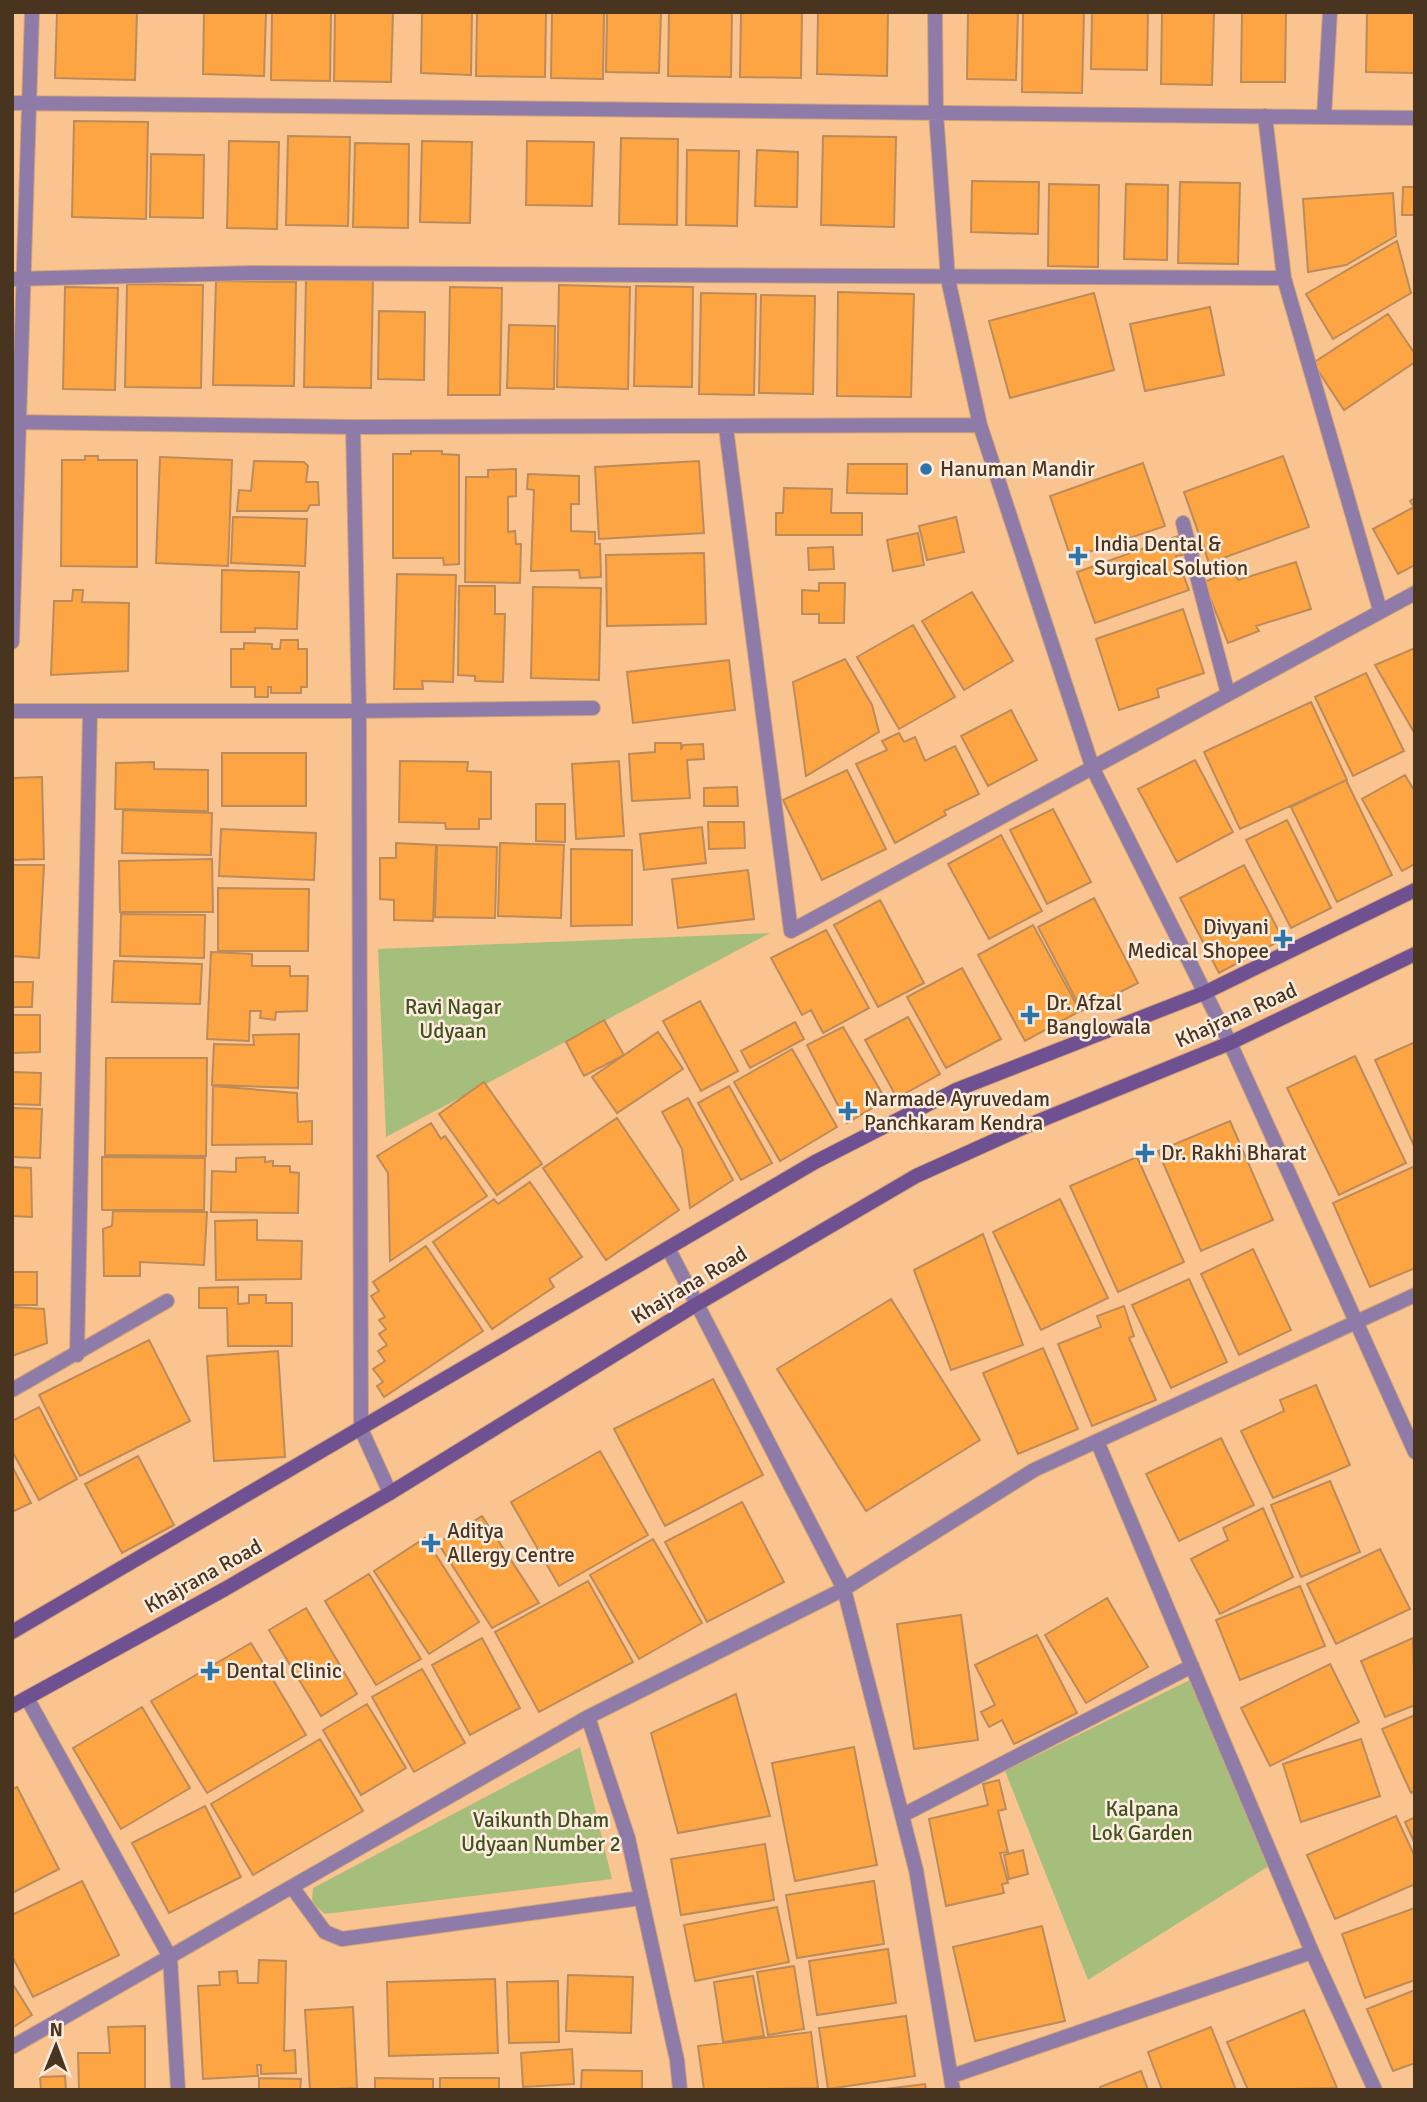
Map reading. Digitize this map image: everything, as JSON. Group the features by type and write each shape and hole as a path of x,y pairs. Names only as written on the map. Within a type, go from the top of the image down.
{"main road":[{"name":"Khajrana Road","path":"12,1633 815,1162 956,1090 1205,993 1415,890"},
{"name":"Khajrana Road","path":"12,1706 225,1589 390,1493 697,1304 916,1176 1029,1125 1230,1043 1415,954"}],"street":[{"path":"12,642 19,279 31,104 33,12"},
{"path":"935,12 936,113 948,279 980,425 1093,769 1230,1043 1415,1452"},
{"path":"1324,117 1330,12"},
{"path":"12,103 1415,118"},
{"path":"1265,116 1284,278 1380,610"},
{"path":"19,279 252,273 948,279 1284,278"},
{"path":"16,422 353,427 726,428 980,425"},
{"path":"353,427 359,711 361,1429 390,1493"},
{"path":"726,428 791,931 1415,593"},
{"path":"1183,523 1228,694"},
{"path":"12,711 90,713 593,708"},
{"path":"77,1355 90,713"},
{"path":"668,1248 844,1589 903,1815 953,2083 1312,1952"},
{"path":"12,2047 588,1717 844,1589 1034,1470 1415,1295"},
{"path":"12,1390 167,1301"},
{"path":"1097,1441 1312,1952 1376,2090"},
{"path":"903,1815 1192,1665"},
{"path":"27,1698 170,1957 178,2090"},
{"path":"588,1717 628,1838 677,2060 680,2090"},
{"path":"292,1887 325,1932 342,1939 641,1898"}],"green space":[{"name":"Ravi Nagar Udyaan","path":"770,933 386,1137 378,949"},
{"name":"Kalpana Lok Garden","path":"1198,1676 1275,1862 1088,1980 1005,1771"},
{"name":"Vaikunth Dham Udyaan Number 2","path":"580,1747 612,1879 325,1914 312,1903 313,1888"}],"building":[{"path":"57,12 137,12 135,80 55,78"},
{"path":"204,12 266,12 264,76 203,74"},
{"path":"272,12 331,12 330,81 271,80"},
{"path":"335,12 393,12 391,82 334,81"},
{"path":"422,12 472,12 471,75 421,73"},
{"path":"477,12 546,12 545,77 476,76"},
{"path":"552,12 604,12 603,79 551,78"},
{"path":"607,12 661,12 659,73 606,72"},
{"path":"669,12 732,12 731,77 668,76"},
{"path":"741,12 802,12 801,78 740,77"},
{"path":"818,12 888,12 887,76 817,74"},
{"path":"968,12 1018,12 1016,80 967,79"},
{"path":"1023,12 1084,12 1082,93 1022,92"},
{"path":"1092,12 1148,12 1147,70 1091,69"},
{"path":"1162,12 1214,12 1212,85 1161,84"},
{"path":"1242,12 1286,12 1285,82 1241,82"},
{"path":"1367,12 1415,12 1415,73 1366,72"},
{"path":"74,121 148,122 146,219 72,217"},
{"path":"288,136 350,137 348,226 286,225"},
{"path":"823,136 896,137 894,227 821,225"},
{"path":"621,138 678,139 677,225 619,224"},
{"path":"229,141 279,142 277,229 227,228"},
{"path":"422,141 472,142 470,223 420,222"},
{"path":"527,141 594,142 592,206 526,205"},
{"path":"355,143 409,144 408,228 353,227"},
{"path":"687,150 739,151 737,226 686,225"},
{"path":"757,150 798,152 797,207 755,206"},
{"path":"151,154 204,155 203,218 150,217"},
{"path":"972,181 1039,182 1038,234 971,232"},
{"path":"1180,182 1240,183 1238,264 1178,263"},
{"path":"1049,184 1099,185 1098,267 1048,266"},
{"path":"1126,184 1168,185 1167,260 1124,259"},
{"path":"1403,187 1415,187 1415,215 1402,215"},
{"path":"1393,193 1396,236 1346,265 1308,272 1303,199"},
{"path":"1397,241 1411,293 1333,339 1306,294"},
{"path":"306,278 373,279 371,388 304,387"},
{"path":"216,281 296,282 294,386 213,385"},
{"path":"127,284 203,285 201,388 125,387"},
{"path":"559,285 630,287 628,389 557,387"},
{"path":"636,286 693,287 692,387 634,386"},
{"path":"65,287 118,288 115,390 63,389"},
{"path":"450,287 502,288 500,395 448,395"},
{"path":"838,292 914,294 911,397 837,396"},
{"path":"701,293 756,294 754,395 699,394"},
{"path":"1094,293 1114,370 1010,398 989,321"},
{"path":"761,295 815,296 813,394 759,393"},
{"path":"1210,307 1224,375 1145,391 1130,324"},
{"path":"379,311 425,312 424,380 378,379"},
{"path":"1388,314 1415,354 1415,362 1344,410 1313,363"},
{"path":"509,325 555,326 554,389 507,388"},
{"path":"411,451 442,451 442,454 459,455 459,564 444,565 443,558 393,558 393,454 411,454"},
{"path":"85,456 98,456 98,460 137,460 137,567 61,566 62,460 85,460"},
{"path":"1283,456 1309,527 1209,563 1184,492"},
{"path":"160,457 232,460 228,566 156,563"},
{"path":"254,461 304,462 308,466 306,482 318,482 319,505 310,505 307,511 237,511 239,490 251,491"},
{"path":"699,461 704,533 599,539 595,467"},
{"path":"1143,463 1165,526 1071,558 1050,496"},
{"path":"848,464 907,464 907,494 847,493"},
{"path":"516,469 516,496 508,497 508,532 515,531 516,544 521,544 520,583 465,582 466,477 488,477 488,470"},
{"path":"528,474 579,476 579,504 571,504 571,531 595,532 595,544 600,544 601,577 580,578 579,570 531,571 534,490 527,489"},
{"path":"784,488 832,489 831,513 862,513 862,535 776,535 776,513 783,513"},
{"path":"1415,498 1415,565 1398,574 1373,529 1414,507 1410,501"},
{"path":"233,517 307,519 305,566 231,563"},
{"path":"956,517 964,552 927,560 919,526"},
{"path":"918,533 924,565 893,571 887,540"},
{"path":"1178,536 1183,555 1176,556 1189,590 1095,623 1077,572"},
{"path":"833,547 834,569 809,570 808,548"},
{"path":"704,553 706,624 607,626 606,555"},
{"path":"1296,562 1311,609 1256,626 1259,631 1228,643 1204,582 1234,570 1238,580"},
{"path":"222,570 299,572 297,629 255,628 255,632 221,632"},
{"path":"397,574 456,575 453,682 422,681 423,689 394,689"},
{"path":"819,583 845,583 844,623 819,623 819,614 802,614 802,590 819,591"},
{"path":"459,586 495,586 495,614 505,614 503,682 475,681 475,676 458,675"},
{"path":"533,587 601,588 599,680 531,678"},
{"path":"73,590 83,590 82,602 129,603 128,671 51,675 54,601 72,601"},
{"path":"972,592 1013,661 964,690 922,621"},
{"path":"1183,609 1204,673 1157,689 1159,697 1119,710 1096,639"},
{"path":"913,625 955,697 899,729 857,657"},
{"path":"281,640 298,640 298,649 307,649 307,687 301,687 301,693 271,693 271,687 268,687 268,697 255,697 255,687 231,687 231,649 244,649 244,643 272,644 272,649 280,649"},
{"path":"1415,648 1415,734 1375,665"},
{"path":"845,659 872,705 879,732 806,776 793,682"},
{"path":"729,660 735,710 633,723 627,672"},
{"path":"1366,673 1404,751 1353,776 1315,697"},
{"path":"1311,702 1347,780 1240,829 1204,752"},
{"path":"1011,710 1037,760 988,786 961,736"},
{"path":"899,733 904,742 915,737 925,761 955,746 979,794 944,811 946,815 895,843 856,764 887,750 882,741"},
{"path":"655,743 681,743 681,750 683,745 703,744 704,759 687,760 690,798 632,801 629,754 655,752"},
{"path":"222,753 306,753 306,806 222,806"},
{"path":"1195,760 1233,832 1177,862 1138,789"},
{"path":"400,761 468,762 467,771 491,772 491,819 479,819 479,829 446,829 445,823 399,822"},
{"path":"619,761 624,836 576,839 572,764"},
{"path":"154,762 154,769 208,770 208,811 115,809 116,763"},
{"path":"847,770 886,849 822,880 783,800"},
{"path":"1405,775 1415,792 1415,864 1402,871 1362,799"},
{"path":"42,777 44,859 12,860 12,778"},
{"path":"1346,780 1392,875 1337,902 1291,807"},
{"path":"737,787 738,806 704,806 704,788"},
{"path":"536,804 565,804 565,842 536,841"},
{"path":"1053,809 1091,882 1047,904 1010,830"},
{"path":"123,810 212,813 211,855 122,853"},
{"path":"1287,820 1331,908 1291,928 1246,840"},
{"path":"708,822 744,822 745,848 709,849"},
{"path":"702,827 706,863 644,870 640,834"},
{"path":"221,829 316,833 314,880 219,876"},
{"path":"1001,835 1042,911 989,939 948,864"},
{"path":"396,843 436,845 433,921 394,920 394,900 380,899 380,858 396,858"},
{"path":"500,843 564,845 561,918 498,916"},
{"path":"437,845 497,847 495,918 435,917"},
{"path":"571,849 632,850 632,925 571,926"},
{"path":"212,859 213,912 120,912 119,861"},
{"path":"12,865 44,865 39,958 12,956"},
{"path":"1244,865 1283,939 1219,973 1180,898"},
{"path":"748,870 754,919 678,928 672,879"},
{"path":"218,888 309,889 308,951 218,951"},
{"path":"1094,898 1138,983 1082,1011 1038,927"},
{"path":"880,900 924,983 878,1007 834,925"},
{"path":"121,914 205,915 204,958 120,956"},
{"path":"1033,925 1080,1011 1025,1041 978,955"},
{"path":"826,930 869,1008 823,1033 811,1010 802,1015 771,958"},
{"path":"211,952 252,954 252,966 290,966 290,976 308,976 307,1011 276,1012 275,1020 260,1018 261,1011 250,1011 249,1041 207,1039"},
{"path":"114,961 202,964 200,1004 112,1002"},
{"path":"962,968 1001,1039 946,1068 907,997"},
{"path":"12,982 33,982 32,1007 12,1007"},
{"path":"700,1001 738,1071 701,1091 663,1021"},
{"path":"12,1015 40,1015 40,1052 12,1053"},
{"path":"908,1017 940,1074 897,1098 865,1040"},
{"path":"604,1020 624,1055 584,1076 566,1042"},
{"path":"795,1022 804,1039 750,1068 741,1051"},
{"path":"843,1027 886,1100 847,1123 807,1045"},
{"path":"658,1032 683,1069 617,1113 592,1077"},
{"path":"299,1034 298,1088 212,1085 214,1044 254,1045 253,1035"},
{"path":"1415,1042 1415,1148 1375,1060"},
{"path":"792,1049 837,1127 780,1161 734,1082"},
{"path":"1355,1056 1406,1163 1339,1195 1287,1088"},
{"path":"106,1058 207,1058 206,1156 105,1155"},
{"path":"12,1072 41,1073 40,1105 12,1104"},
{"path":"484,1082 542,1164 497,1195 439,1114"},
{"path":"213,1086 297,1093 298,1122 312,1121 312,1144 212,1145"},
{"path":"729,1086 772,1163 741,1180 698,1103"},
{"path":"688,1098 733,1180 690,1208 682,1149 662,1112"},
{"path":"12,1108 42,1109 40,1158 12,1157"},
{"path":"617,1118 679,1210 606,1260 543,1168"},
{"path":"1230,1121 1273,1220 1201,1251 1158,1151"},
{"path":"431,1123 441,1139 445,1136 487,1196 390,1261 388,1173 377,1156"},
{"path":"102,1157 205,1158 204,1210 102,1210"},
{"path":"265,1157 265,1162 273,1161 273,1166 290,1166 290,1172 299,1173 298,1213 211,1212 212,1171 236,1172 236,1158"},
{"path":"1137,1157 1184,1262 1118,1292 1070,1186"},
{"path":"1415,1166 1415,1268 1370,1287 1333,1203"},
{"path":"12,1167 31,1168 32,1217 12,1216"},
{"path":"530,1182 582,1257 549,1279 554,1287 492,1329 433,1242 494,1199 498,1204"},
{"path":"1060,1199 1108,1298 1041,1330 993,1232"},
{"path":"113,1211 207,1212 204,1265 140,1262 140,1276 104,1276 103,1229 112,1226"},
{"path":"257,1220 257,1240 302,1241 301,1279 216,1280 215,1221"},
{"path":"983,1234 1023,1345 951,1370 914,1270"},
{"path":"426,1246 483,1331 384,1397 377,1386 383,1382 373,1369 385,1361 378,1351 387,1345 379,1334 386,1329 379,1320 385,1317 371,1296 379,1291 373,1282"},
{"path":"1253,1249 1291,1330 1239,1355 1201,1274"},
{"path":"12,1272 37,1272 37,1305 12,1305"},
{"path":"1189,1279 1227,1362 1171,1388 1132,1305"},
{"path":"238,1287 238,1304 249,1303 249,1295 266,1295 266,1303 292,1303 292,1346 228,1346 227,1308 199,1308 199,1288"},
{"path":"891,1299 980,1440 866,1511 777,1369"},
{"path":"1124,1306 1134,1336 1129,1338 1156,1400 1092,1426 1058,1344 1101,1327 1097,1316"},
{"path":"12,1307 44,1309 47,1343 12,1356"},
{"path":"149,1340 190,1421 80,1476 39,1395"},
{"path":"1043,1348 1078,1429 1018,1454 983,1373"},
{"path":"278,1351 285,1457 214,1461 207,1356"},
{"path":"713,1379 763,1475 665,1526 614,1429"},
{"path":"1316,1385 1350,1465 1273,1498 1241,1431 1284,1411 1280,1400"},
{"path":"39,1407 77,1479 39,1500 12,1451 12,1421"},
{"path":"1221,1438 1254,1505 1179,1541 1146,1474"},
{"path":"600,1451 648,1535 559,1586 511,1502"},
{"path":"138,1456 174,1525 122,1553 85,1484"},
{"path":"12,1466 31,1503 12,1512"},
{"path":"1330,1481 1360,1552 1301,1577 1271,1505"},
{"path":"742,1502 784,1582 707,1622 665,1542"},
{"path":"1263,1508 1293,1577 1220,1614 1191,1559 1228,1540 1223,1528"},
{"path":"482,1516 539,1603 492,1628 438,1543"},
{"path":"425,1538 479,1622 429,1654 374,1571"},
{"path":"653,1539 702,1623 639,1659 590,1575"},
{"path":"1380,1549 1410,1609 1336,1644 1307,1584"},
{"path":"369,1574 421,1659 376,1685 325,1601"},
{"path":"588,1581 633,1662 539,1712 495,1632"},
{"path":"1300,1586 1325,1646 1240,1680 1216,1620"},
{"path":"1107,1598 1148,1667 1086,1703 1045,1635"},
{"path":"306,1608 357,1694 321,1716 269,1630"},
{"path":"961,1615 978,1740 914,1749 897,1624"},
{"path":"1037,1635 1077,1713 1014,1744 1002,1720 989,1727 981,1712 995,1705 975,1665"},
{"path":"482,1638 520,1708 470,1735 432,1665"},
{"path":"1413,1638 1415,1705 1385,1717 1361,1661"},
{"path":"251,1643 306,1735 207,1793 151,1701"},
{"path":"1330,1664 1359,1722 1270,1766 1241,1708"},
{"path":"422,1669 465,1743 414,1772 372,1697"},
{"path":"736,1694 770,1816 678,1833 651,1733"},
{"path":"367,1704 406,1768 361,1795 323,1730"},
{"path":"142,1707 190,1788 121,1829 73,1748"},
{"path":"1415,1715 1415,1791 1411,1793 1382,1729"},
{"path":"320,1739 363,1811 253,1875 211,1804"},
{"path":"1361,1739 1380,1796 1301,1822 1283,1764"},
{"path":"854,1747 877,1865 795,1881 772,1763"},
{"path":"999,1780 1006,1809 998,1811 1008,1852 1000,1853 1008,1883 1002,1884 1004,1893 946,1906 929,1819 988,1805 983,1784"},
{"path":"17,1787 59,1869 12,1893 12,1789"},
{"path":"205,1806 241,1877 169,1913 132,1843"},
{"path":"1396,1816 1415,1857 1415,1884 1335,1919 1307,1855"},
{"path":"1415,1817 1415,1844 1405,1822"},
{"path":"765,1844 774,1900 681,1915 671,1859"},
{"path":"1023,1850 1028,1874 1009,1879 1004,1855"},
{"path":"82,1881 119,1955 33,1997 12,1956 12,1915"},
{"path":"874,1881 884,1944 797,1958 786,1895"},
{"path":"777,1907 789,1962 695,1981 684,1925"},
{"path":"1415,1908 1415,1980 1365,1998 1342,1934"},
{"path":"1042,1926 1065,2021 975,2041 953,1947"},
{"path":"888,1949 896,2003 817,2015 809,1961"},
{"path":"259,1960 286,1961 284,2051 295,2050 296,2073 261,2074 261,2065 257,2065 258,2076 203,2079 198,1986 220,1985 219,1972 237,1971 238,1983 258,1983"},
{"path":"794,1966 804,2029 768,2035 757,1972"},
{"path":"568,1975 633,1977 631,2033 566,2031"},
{"path":"753,1976 764,2036 723,2042 714,1982"},
{"path":"495,1979 498,2053 389,2056 387,1982"},
{"path":"558,1981 559,2042 509,2043 507,1982"},
{"path":"12,1983 32,2015 12,2028"},
{"path":"1415,1990 1415,2063 1393,2071 1367,2009"},
{"path":"353,2007 357,2088 310,2090 305,2010"},
{"path":"1304,2010 1337,2088 1248,2090 1227,2042"},
{"path":"906,2016 915,2076 828,2089 819,2028"},
{"path":"145,2026 145,2090 79,2090 78,2053 110,2053 108,2027"},
{"path":"1211,2027 1236,2090 1162,2090 1148,2052"},
{"path":"811,2032 818,2088 704,2090 698,2046"},
{"path":"572,2049 574,2084 523,2087 521,2053"},
{"path":"582,2070 642,2071 642,2090 581,2090"},
{"path":"1141,2071 1148,2090 1101,2090 1100,2087"},
{"path":"65,2076 66,2090 41,2090 40,2077"},
{"path":"259,2078 301,2079 300,2090 259,2090"},
{"path":"375,2078 433,2079 433,2090 375,2090"},
{"path":"440,2078 499,2078 499,2090 440,2090"},
{"path":"925,2084 926,2090 877,2090"}],"place":[{"name":"Hanuman Mandir","path":"926,469"},
{"name":"India Dental & Surgical Solution","path":"1078,556"},
{"name":"Divyani Medical Shopee","path":"1283,939"},
{"name":"Dr. Afzal Banglowala","path":"1030,1015"},
{"name":"Narmade Ayruvedam Panchkaram Kendra","path":"848,1111"},
{"name":"Dr. Rakhi Bharat","path":"1145,1153"},
{"name":"Aditya Allergy Centre","path":"431,1543"},
{"name":"Dental Clinic","path":"210,1671"}]}
